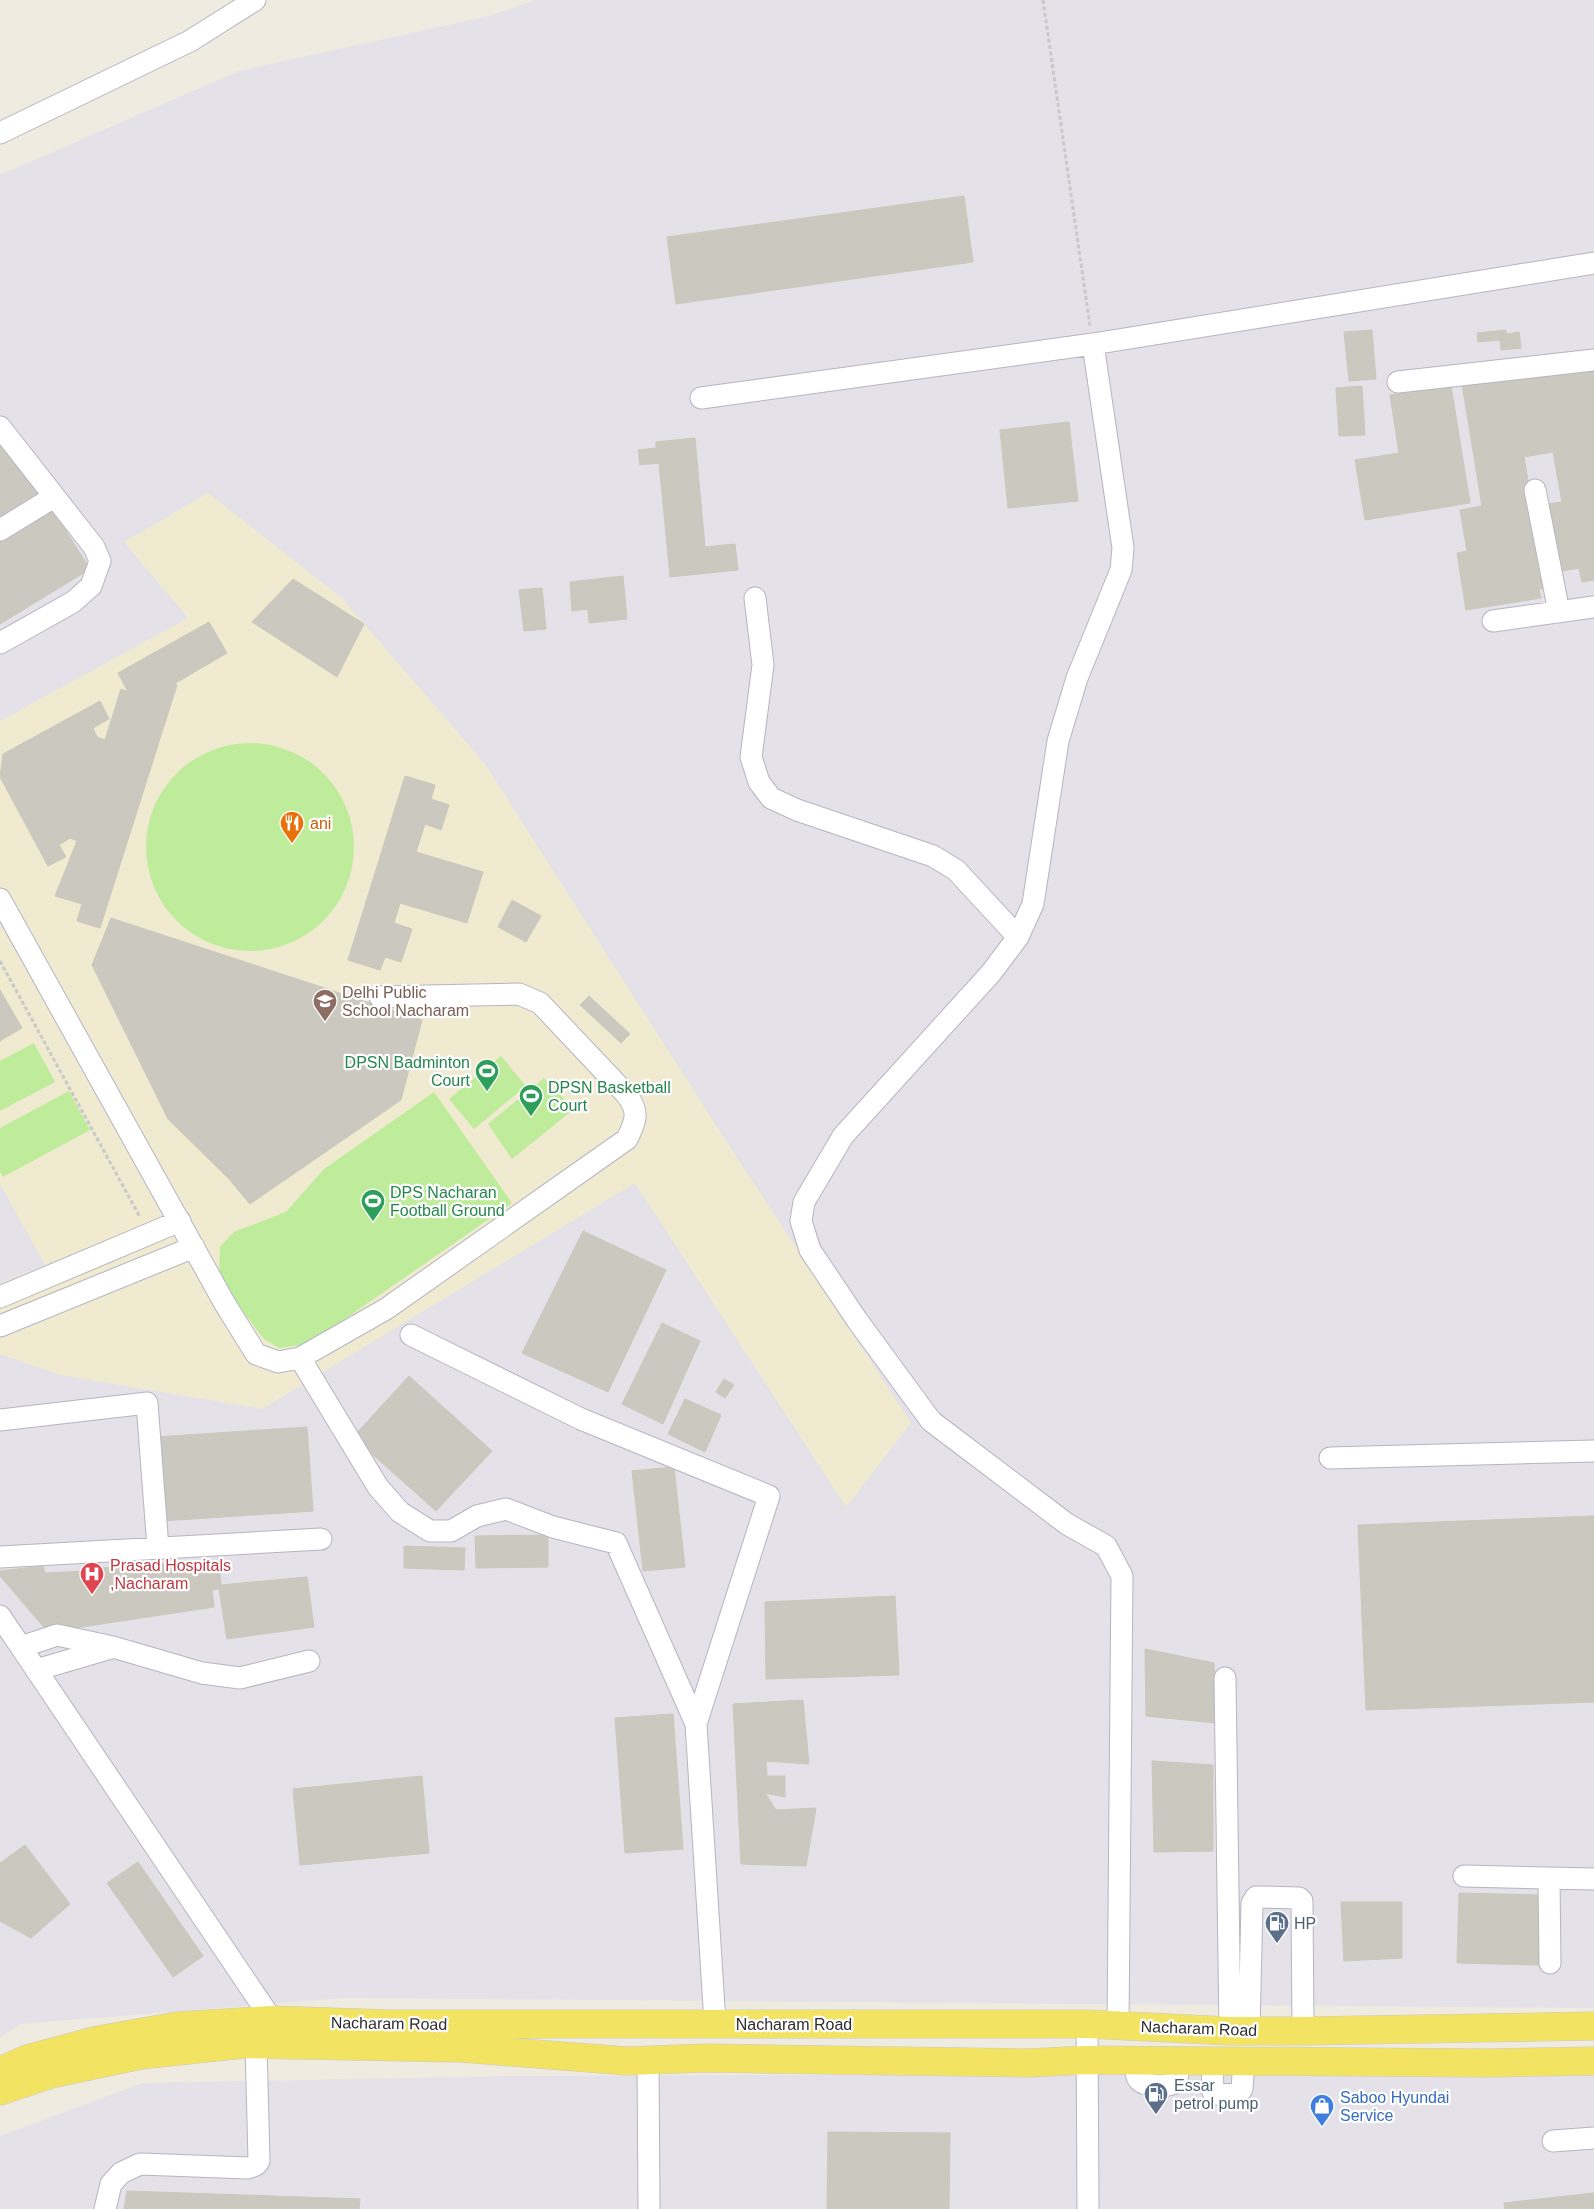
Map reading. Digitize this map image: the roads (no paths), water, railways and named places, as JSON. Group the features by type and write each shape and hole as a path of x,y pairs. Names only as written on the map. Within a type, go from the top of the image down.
{"main road":[{"name":"Nacharam Road","path":"0,2091 51,2074 141,2055 267,2036 389,2024 1087,2024 1240,2031 1594,2026"},
{"name":"Nacharam Road","path":"0,2071 27,2059 98,2040 177,2026 267,2036 627,2061 705,2058 1028,2063 1086,2060 1488,2063 1594,2061"}],"street":[{"path":"0,133 190,42 255,0"},
{"path":"701,398 1093,344 1594,263"},
{"path":"1093,344 1123,548 1121,570 1077,678 1058,741 1033,904 1018,937 992,973 843,1136 804,1202 800,1221 810,1250 857,1320 931,1421 1067,1524 1106,1546 1122,1576 1118,2025"},
{"path":"1398,382 1594,360"},
{"path":"0,428 94,547 100,561 91,586 73,602 0,643"},
{"path":"1535,490 1559,612"},
{"path":"0,530 54,497"},
{"path":"755,598 763,665 751,757 759,782 772,798 797,810 933,856 956,870 1018,937"},
{"path":"1493,621 1594,607"},
{"path":"0,899 194,1247 256,1354 278,1362 300,1358 386,1309 627,1139 635,1120 634,1105 626,1094 540,1003 528,996 519,994 380,997"},
{"path":"0,1297 180,1221"},
{"path":"0,1326 194,1247"},
{"path":"411,1335 581,1419 768,1496 696,1724"},
{"path":"300,1358 378,1487 400,1512 430,1531 451,1531 477,1516 506,1509 553,1527 616,1543 696,1724 715,2024"},
{"path":"0,1420 147,1403 158,1548"},
{"path":"1330,1458 1594,1451"},
{"path":"0,1557 321,1539"},
{"path":"0,1616 267,2036 259,2161 256,2165 248,2168 140,2164 121,2173 111,2184 105,2209"},
{"path":"21,1647 57,1635 113,1647 202,1673 240,1678 310,1661"},
{"path":"36,1670 113,1647"},
{"path":"1225,1678 1240,2031"},
{"path":"1464,1876 1594,1879"},
{"path":"1549,1879 1550,1963"},
{"path":"1240,2031 1252,1903 1256,1897 1299,1898 1302,1901 1303,2031"},
{"path":"1087,2024 1088,2209"},
{"path":"648,2060 649,2209"},
{"path":"1553,2141 1594,2138"}],"place":[{"name":"ani","path":"292,844"},
{"name":"Delhi Public School Nacharam","path":"325,1022"},
{"name":"DPSN Badminton Court","path":"487,1092"},
{"name":"DPSN Basketball Court","path":"531,1117"},
{"name":"DPS Nacharan Football Ground","path":"373,1222"},
{"name":"Prasad Hospitals ,Nacharam","path":"92,1595"},
{"name":"HP","path":"1277,1944"},
{"name":"Essar petrol pump","path":"1156,2115"},
{"name":"Saboo Hyundai Service","path":"1322,2127"}]}
